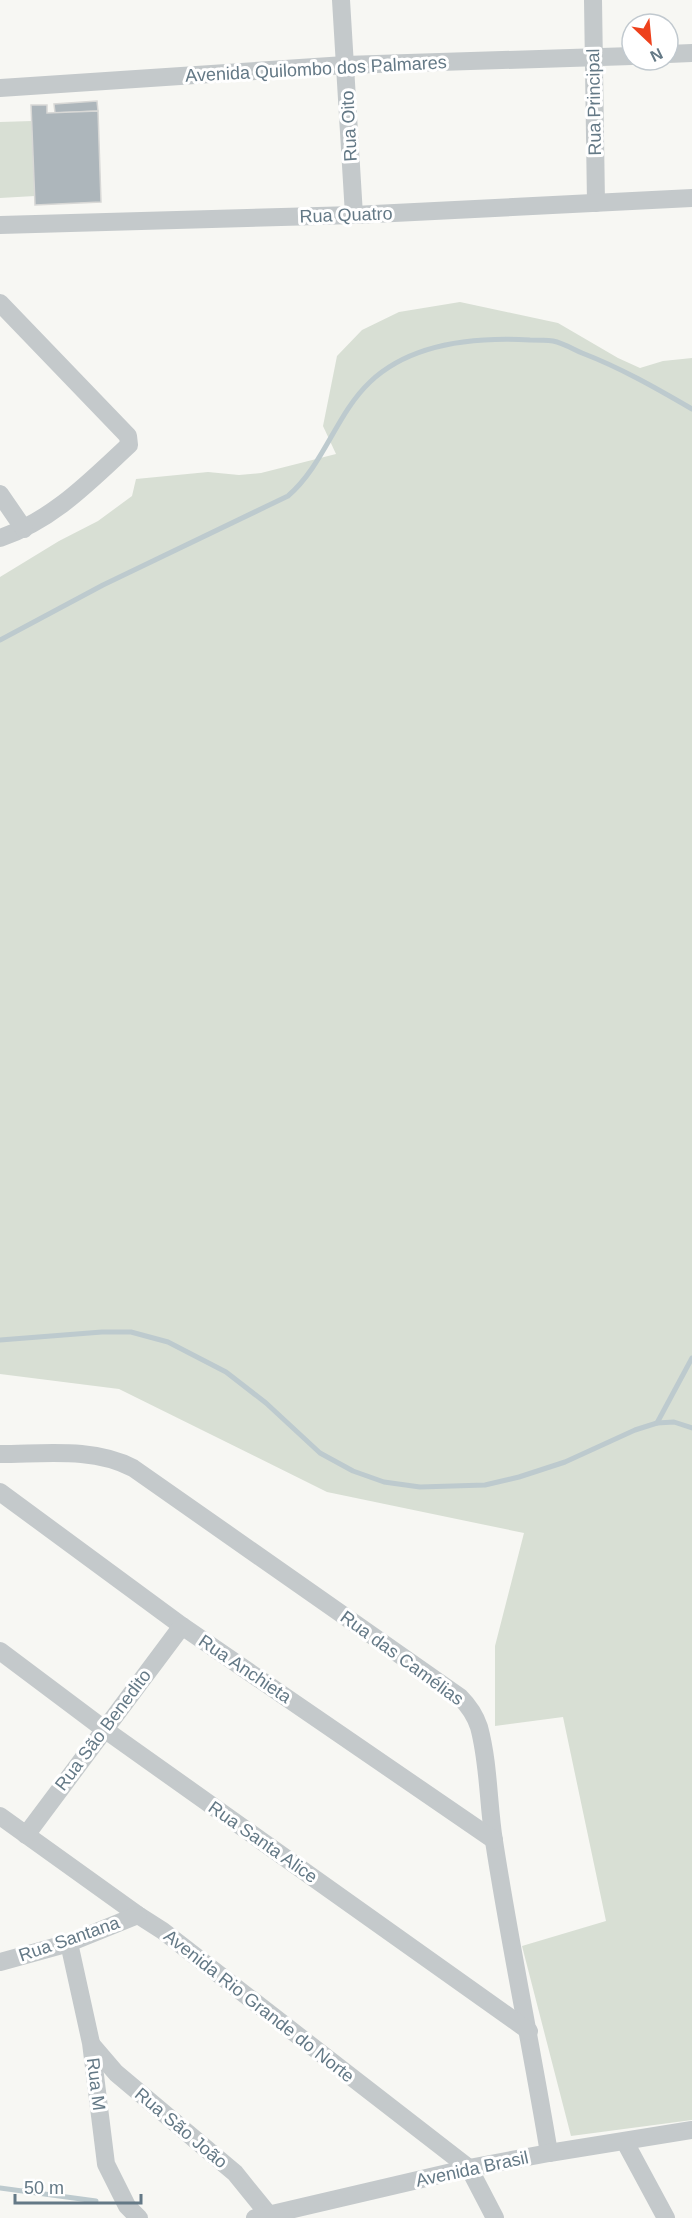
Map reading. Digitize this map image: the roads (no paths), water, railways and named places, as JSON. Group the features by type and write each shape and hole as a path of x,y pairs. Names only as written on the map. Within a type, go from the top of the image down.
{"street":[{"name":"Rua Oito","path":"341,0 354,215"},
{"name":"Rua Principal","path":"593,0 596,203"},
{"name":"Avenida Quilombo dos Palmares","path":"0,88 345,65 620,57"},
{"name":"Rua Quatro","path":"0,225 354,215 692,198"},
{"path":"0,303 128,436 129,444 64,504 24,529 0,538"},
{"path":"0,494 24,529"},
{"name":"Rua das Camélias","path":"0,1454 92,1455 108,1457 133,1468 460,1697 475,1715 481,1735 494,1840 549,2153"},
{"name":"Rua Anchieta","path":"0,1492 182,1626 494,1840"},
{"name":"Rua São Benedito","path":"26,1835 182,1626"},
{"name":"Rua Santa Alice","path":"0,1651 104,1729 529,2031"},
{"name":"Avenida Rio Grande do Norte","path":"0,1816 163,1931 469,2168 495,2218"},
{"name":"Rua Santana","path":"0,1962 69,1942 138,1915"},
{"name":"Rua M","path":"69,1942 91,2043 106,2164 127,2206 139,2218"},
{"name":"Rua São João","path":"91,2043 116,2073 235,2173 262,2216"},
{"name":"Avenida Brasil","path":"262,2216 327,2210 469,2168 692,2130"},
{"path":"625,2142 666,2218"}],"waterway":[{"path":"0,640 103,585 288,496 311,470 348,409 370,382 386,369 424,351 445,345 488,340 553,341 624,372 692,409"},
{"path":"0,1340 131,1332 168,1342 226,1372 266,1403 320,1453 353,1471 384,1482 420,1487 485,1485 519,1477 565,1462 635,1430 657,1423 674,1422 692,1428"},
{"path":"657,1423 692,1358"},
{"path":"0,2188 96,2201"}]}
